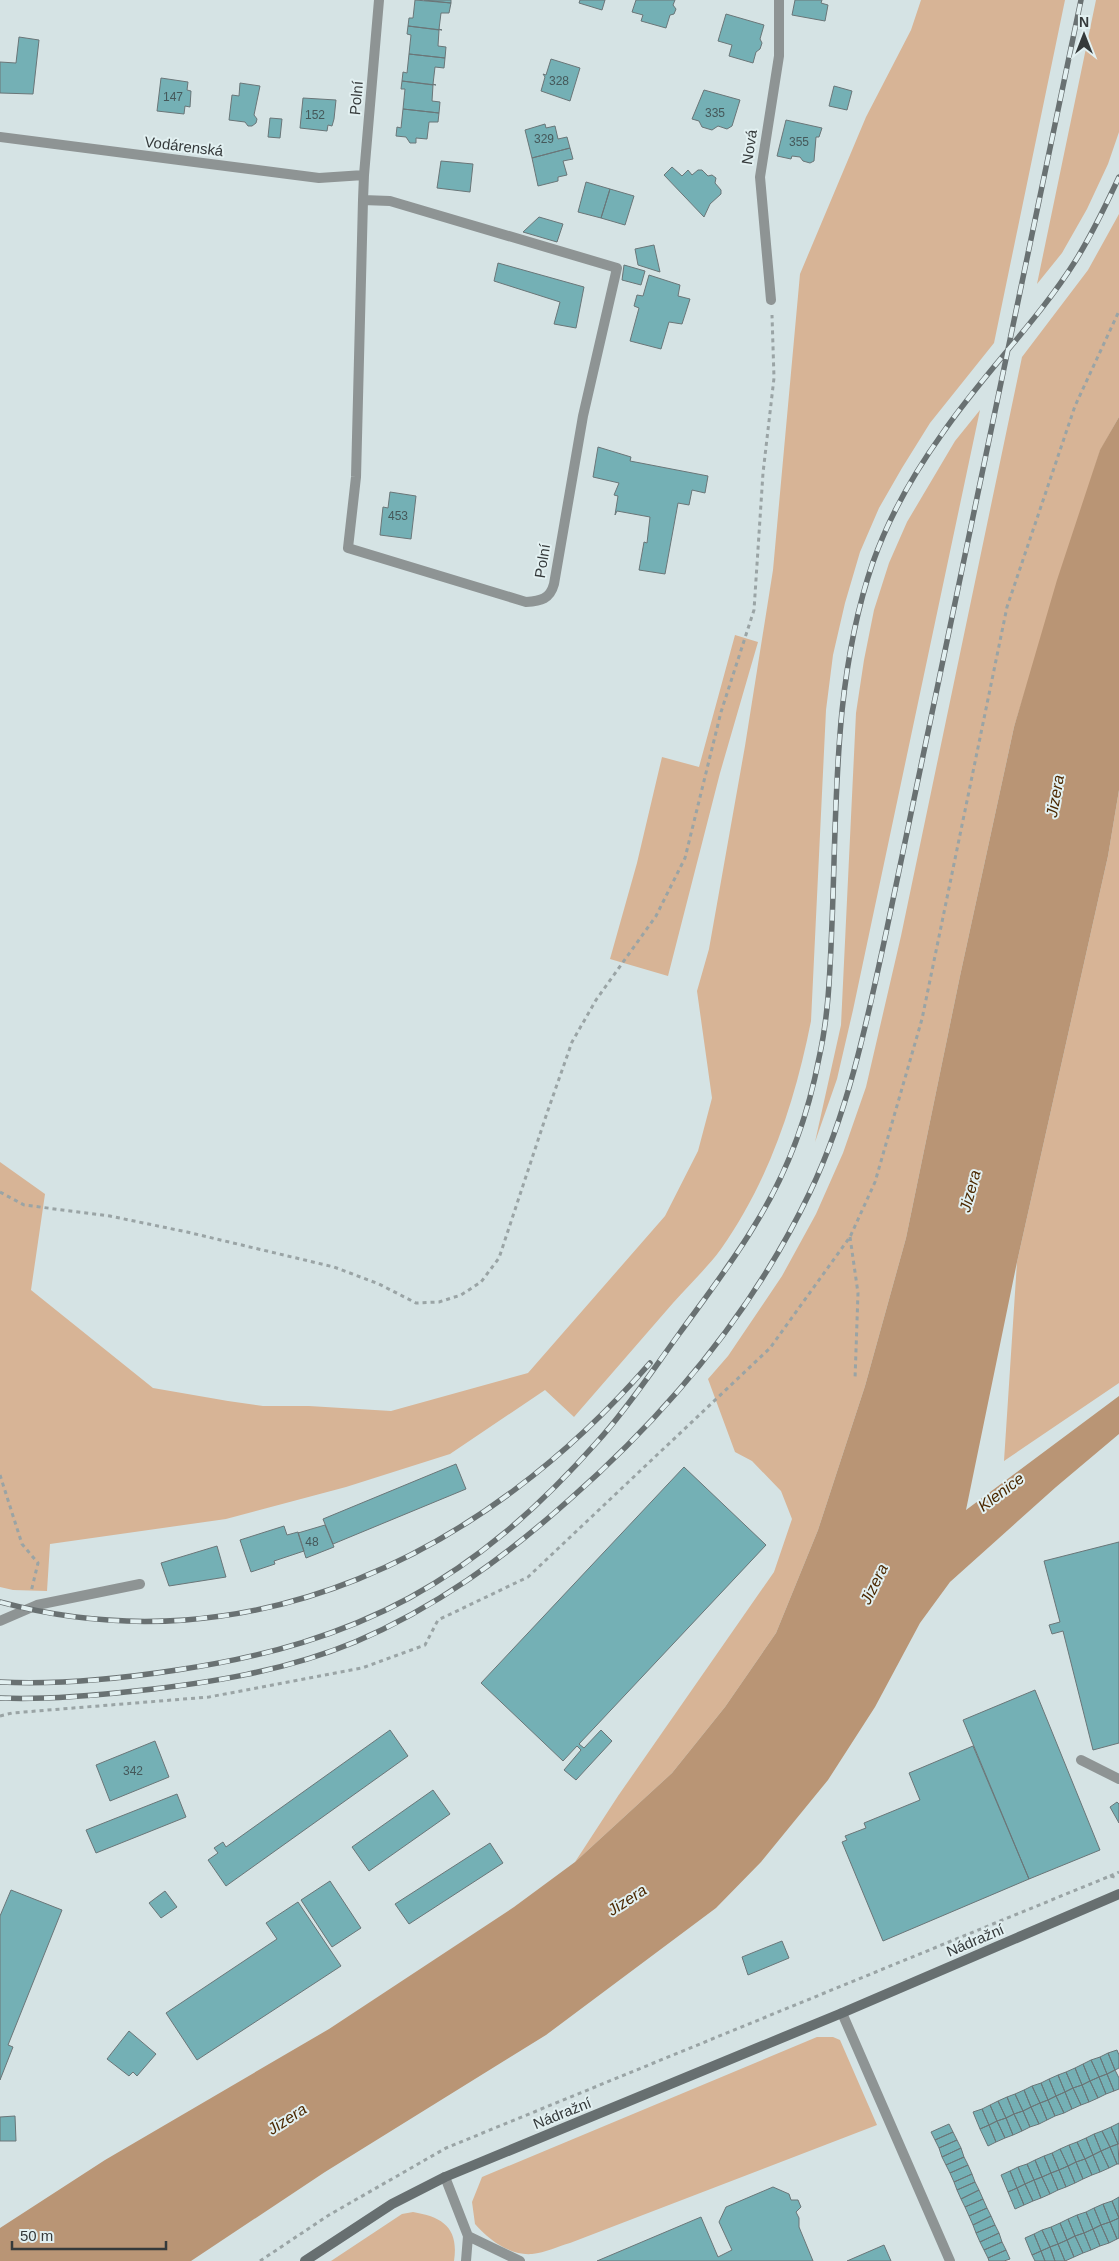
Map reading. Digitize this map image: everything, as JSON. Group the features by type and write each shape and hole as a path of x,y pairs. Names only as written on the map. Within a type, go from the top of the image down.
{"street":[{"name":"Polní","path":"363,200 390,201 617,268 583,416 554,584 552,592 547,598 538,602 526,602 348,548 356,477 363,200 364,175 379,0"},
{"name":"Nová","path":"771,300 760,177 779,56 779,0"},
{"name":"Vodárenská","path":"0,137 319,178 364,175"},
{"path":"0,1621 37,1605 140,1584"},
{"path":"1081,1760 1119,1779"},
{"name":"Nádražní","path":"305,2261 392,2204 445,2177 842,2013 1119,1894"},
{"path":"842,2013 950,2261"},
{"path":"445,2177 468,2236 466,2261"},
{"path":"468,2236 520,2261"}],"path":[{"path":"0,1192 24,1205 110,1216 334,1266 379,1284 416,1303 439,1302 462,1295 481,1282 499,1258 572,1042 596,1000 656,916 685,858 722,712 754,610 763,473 774,378 771,300"},
{"path":"0,1716 12,1713 209,1697 362,1668 425,1645 438,1620 528,1576 770,1348 850,1236 875,1182 922,1019 1007,607 1074,406 1119,310"},
{"path":"850,1236 858,1293 855,1379"},
{"path":"0,1475 22,1544 38,1562 30,1597 37,1605"},
{"path":"260,2261 337,2210 446,2148 1119,1872"},
{"path":"1110,1876 1119,1879"}],"shaded area":[{"path":"921,0 1065,0 994,343 930,423 879,508 860,552 845,603 833,655 826,710 811,1021 797,1081 778,1140 753,1196 738,1223 710,1263 574,1417 545,1390 450,1454 346,1487 226,1519 50,1544 47,1591 13,1590 0,1587 0,1162 45,1194 31,1290 153,1388 263,1406 309,1406 391,1411 528,1373 665,1216 698,1151 712,1098 697,991 709,949 745,746 773,570 800,274 866,117 911,30"},
{"path":"1096,0 1119,0 1119,132 1108,164 1087,209 1062,253 1037,284"},
{"path":"1119,214 1119,417 1100,451 1014,727 906,1238 865,1386 818,1530 776,1633 725,1707 672,1773 575,1862 618,1796 774,1572 792,1519 781,1491 752,1461 735,1452 708,1379 728,1356 782,1276 816,1214 843,1153 866,1087 901,936 1022,357 1088,270"},
{"path":"980,410 853,1010 837,1079 815,1142 841,1025 856,713 874,610 889,563 907,522 955,441"},
{"path":"735,635 758,642 720,773 668,976 610,959 637,863 662,757 699,767"},
{"path":"1119,790 1119,1383 1004,1461 1017,1262 1108,856"},
{"path":"817,2037 833,2037 840,2040 877,2125 570,2243 542,2252 524,2254 508,2249 493,2241 475,2224 472,2202 482,2177"},
{"path":"413,2212 433,2217 447,2226 454,2240 454,2261 331,2261 402,2214"}],"water":[{"path":"1119,417 1119,790 1108,856 1017,1262 966,1510 1119,1396 1119,1434 1056,1487 950,1582 920,1623 875,1707 828,1780 761,1862 716,1908 546,2035 325,2172 191,2261 0,2261 0,2228 105,2160 329,2029 514,1907 575,1862 672,1773 725,1707 776,1633 818,1530 865,1386 906,1238 1014,727 1057,580 1100,450"}],"building":[{"path":"415,0 451,3 449,13 441,13 439,29 442,30 408,26 409,18 413,18"},
{"path":"424,0 451,0 451,3"},
{"path":"580,0 605,0 602,10 579,3"},
{"path":"636,0 675,0 673,5 676,9 674,14 670,15 666,28 641,21 643,15 632,12"},
{"path":"795,0 822,0 821,3 828,5 825,21 792,15"},
{"path":"726,14 764,25 760,39 762,43 760,49 756,52 753,63 729,56 732,45 718,41"},
{"path":"408,26 439,30 438,46 446,47 445,58 409,54 411,35 407,34"},
{"path":"19,37 39,40 33,94 0,93 0,62 16,63"},
{"path":"409,54 445,58 444,68 435,67 433,84 436,85 402,81 403,72 407,73"},
{"path":"551,59 580,68 570,101 541,91 545,77 543,74 546,75"},
{"path":"161,78 188,82 187,90 191,91 190,107 185,106 184,114 157,111"},
{"path":"402,81 433,85 432,101 440,102 439,113 403,109 405,89 401,89"},
{"path":"240,83 260,86 254,115 257,119 256,123 252,126 248,126 245,122 229,120 232,95 239,96"},
{"path":"834,86 852,91 847,110 829,106"},
{"path":"704,90 740,100 732,126 727,129 718,126 712,130 702,127 699,121 692,119"},
{"path":"303,98 336,100 332,126 328,125 327,131 300,128"},
{"path":"403,109 439,113 438,122 429,122 427,139 416,138 416,143 410,143 406,137 396,136 397,127 401,128"},
{"path":"270,118 282,119 280,138 268,137"},
{"path":"786,120 822,128 819,137 816,137 814,161 810,163 803,161 800,157 792,156 791,159 777,156"},
{"path":"545,124 546,128 555,126 558,139 567,137 570,148 532,158 525,130"},
{"path":"570,148 573,159 563,161 567,175 558,177 558,181 538,186 532,158"},
{"path":"441,161 473,164 470,192 437,188"},
{"path":"672,167 682,176 688,170 692,175 698,170 702,170 708,176 712,175 716,178 715,183 721,190 721,194 710,204 704,217 664,175"},
{"path":"586,182 610,189 601,218 578,212"},
{"path":"610,189 634,196 625,225 601,218"},
{"path":"539,217 563,224 557,242 523,232"},
{"path":"654,245 660,272 638,265 635,249"},
{"path":"498,263 584,287 576,328 554,324 560,302 494,281"},
{"path":"624,265 645,271 641,285 622,280"},
{"path":"649,275 680,285 678,296 690,299 682,324 669,322 661,349 630,341 639,308 634,306 637,295 643,296"},
{"path":"598,447 631,457 630,461 708,476 705,493 692,490 689,505 678,503 665,574 639,570 644,542 647,543 650,517 617,511 615,515 618,496 614,495 619,483 593,477"},
{"path":"390,492 416,496 411,539 380,535 383,507 388,508"},
{"path":"456,1464 466,1489 333,1544 323,1519"},
{"path":"684,1467 766,1545 579,1744 584,1748 601,1730 612,1741 576,1780 564,1770 581,1750 577,1746 563,1761 481,1683"},
{"path":"325,1525 334,1547 306,1558 298,1533"},
{"path":"284,1526 287,1535 298,1532 304,1551 274,1561 275,1564 251,1572 240,1540"},
{"path":"1119,1542 1119,1743 1093,1750 1063,1631 1052,1634 1049,1625 1060,1622 1044,1561"},
{"path":"217,1546 226,1577 169,1586 161,1563"},
{"path":"1035,1690 1100,1850 1029,1879 963,1720"},
{"path":"390,1730 408,1756 226,1886 208,1860 218,1853 214,1848 223,1842 226,1847"},
{"path":"155,1741 169,1777 110,1801 96,1765"},
{"path":"973,1746 1029,1879 883,1941 842,1842 847,1840 845,1836 866,1828 864,1823 920,1800 909,1773"},
{"path":"433,1790 450,1814 369,1871 352,1847"},
{"path":"177,1794 186,1817 96,1853 86,1830"},
{"path":"1117,1802 1119,1804 1119,1823 1110,1807"},
{"path":"490,1843 503,1863 409,1924 395,1904"},
{"path":"330,1881 361,1928 332,1947 301,1900"},
{"path":"11,1890 62,1910 8,2045 13,2047 0,2080 0,1916"},
{"path":"165,1891 177,1907 161,1918 149,1903"},
{"path":"298,1902 341,1966 197,2060 166,2013 277,1939 266,1923"},
{"path":"782,1941 789,1958 748,1975 742,1957"},
{"path":"129,2031 156,2054 137,2076 133,2072 129,2076 107,2059"},
{"path":"1117,2050 1119,2068 1115,2070 1108,2053"},
{"path":"1108,2053 1115,2070 1107,2074 1100,2057"},
{"path":"1100,2057 1107,2074 1099,2077 1091,2060"},
{"path":"1091,2060 1099,2077 1090,2081 1083,2064"},
{"path":"1083,2064 1090,2081 1082,2085 1075,2068"},
{"path":"1075,2068 1082,2085 1073,2088 1066,2072"},
{"path":"1115,2070 1119,2078 1119,2089 1114,2091 1107,2074"},
{"path":"1066,2072 1073,2088 1065,2092 1058,2075"},
{"path":"1107,2074 1114,2091 1106,2094 1099,2077"},
{"path":"1058,2075 1065,2092 1056,2096 1049,2079"},
{"path":"1099,2077 1106,2094 1098,2098 1090,2081"},
{"path":"1049,2079 1056,2096 1048,2100 1041,2083"},
{"path":"1090,2081 1098,2098 1089,2102 1082,2085"},
{"path":"1041,2083 1048,2100 1040,2103 1032,2086"},
{"path":"1082,2085 1089,2102 1081,2105 1073,2088"},
{"path":"1032,2086 1040,2103 1031,2107 1024,2090"},
{"path":"1073,2088 1081,2105 1072,2109 1065,2092"},
{"path":"1024,2090 1031,2107 1023,2111 1015,2094"},
{"path":"1065,2092 1072,2109 1064,2113 1056,2096"},
{"path":"1015,2094 1023,2111 1014,2114 1007,2097"},
{"path":"1056,2096 1064,2113 1055,2116 1048,2100"},
{"path":"1007,2097 1014,2114 1006,2118 998,2101"},
{"path":"1048,2100 1055,2116 1047,2120 1040,2103"},
{"path":"998,2101 1006,2118 997,2121 990,2105"},
{"path":"1040,2103 1047,2120 1039,2124 1031,2107"},
{"path":"990,2105 997,2121 989,2125 982,2109"},
{"path":"1031,2107 1039,2124 1030,2127 1023,2111"},
{"path":"982,2109 989,2125 980,2129 973,2112"},
{"path":"1023,2111 1030,2127 1022,2131 1014,2114"},
{"path":"1014,2114 1022,2131 1013,2135 1006,2118"},
{"path":"15,2116 16,2141 0,2141 0,2117"},
{"path":"1006,2118 1013,2135 1005,2138 997,2121"},
{"path":"997,2121 1005,2138 996,2142 989,2125"},
{"path":"1119,2123 1119,2144 1118,2144 1111,2127"},
{"path":"949,2124 953,2132 935,2140 931,2132"},
{"path":"989,2125 996,2142 988,2146 980,2129"},
{"path":"1111,2127 1118,2144 1110,2147 1102,2131"},
{"path":"1102,2131 1110,2147 1101,2151 1094,2134"},
{"path":"953,2132 957,2140 939,2148 935,2140"},
{"path":"1094,2134 1101,2151 1093,2155 1086,2138"},
{"path":"1086,2138 1093,2155 1085,2159 1077,2142"},
{"path":"957,2140 961,2148 942,2157 939,2148"},
{"path":"1077,2142 1085,2159 1076,2162 1069,2145"},
{"path":"1118,2144 1119,2164 1117,2164 1110,2147"},
{"path":"1069,2145 1076,2162 1068,2166 1060,2149"},
{"path":"1110,2147 1117,2164 1109,2168 1101,2151"},
{"path":"961,2148 964,2157 946,2165 942,2157"},
{"path":"1060,2149 1068,2166 1059,2170 1052,2153"},
{"path":"1101,2151 1109,2168 1100,2172 1093,2155"},
{"path":"1052,2153 1059,2170 1051,2173 1044,2156"},
{"path":"1093,2155 1100,2172 1092,2175 1085,2159"},
{"path":"1044,2156 1051,2173 1042,2177 1035,2160"},
{"path":"964,2157 968,2165 950,2173 946,2165"},
{"path":"1085,2159 1092,2175 1083,2179 1076,2162"},
{"path":"1035,2160 1042,2177 1034,2180 1027,2164"},
{"path":"1076,2162 1083,2179 1075,2183 1068,2166"},
{"path":"1027,2164 1034,2180 1025,2184 1018,2167"},
{"path":"968,2165 972,2174 954,2182 950,2173"},
{"path":"1068,2166 1075,2183 1066,2187 1059,2170"},
{"path":"1018,2167 1025,2184 1017,2188 1010,2171"},
{"path":"1059,2170 1066,2187 1058,2190 1051,2173"},
{"path":"1010,2171 1017,2188 1008,2192 1001,2175"},
{"path":"1051,2173 1058,2190 1050,2194 1042,2177"},
{"path":"972,2174 975,2182 957,2190 954,2182"},
{"path":"1042,2177 1050,2194 1041,2198 1034,2180"},
{"path":"1034,2180 1041,2198 1033,2201 1025,2184"},
{"path":"975,2182 979,2190 961,2199 957,2190"},
{"path":"1025,2184 1033,2201 1024,2205 1017,2188"},
{"path":"773,2187 789,2194 791,2200 798,2200 801,2207 796,2212 799,2218 799,2227 813,2261 597,2261 701,2217 718,2257 732,2250 719,2222 726,2207"},
{"path":"1017,2188 1024,2205 1015,2209 1008,2192"},
{"path":"979,2190 983,2199 965,2207 961,2199"},
{"path":"1119,2197 1119,2218 1112,2201"},
{"path":"983,2199 987,2208 969,2216 965,2207"},
{"path":"1112,2201 1119,2218 1110,2222 1103,2204"},
{"path":"1103,2204 1110,2222 1101,2225 1094,2208"},
{"path":"987,2208 991,2216 973,2225 969,2216"},
{"path":"1094,2208 1101,2225 1093,2229 1086,2212"},
{"path":"1086,2212 1093,2229 1084,2233 1077,2215"},
{"path":"1077,2215 1084,2233 1075,2236 1068,2219"},
{"path":"991,2216 995,2225 976,2233 973,2225"},
{"path":"1119,2218 1119,2238 1117,2239 1110,2222"},
{"path":"1068,2219 1075,2236 1067,2240 1060,2223"},
{"path":"1110,2222 1117,2239 1109,2243 1101,2225"},
{"path":"1060,2223 1067,2240 1058,2244 1051,2227"},
{"path":"995,2225 999,2233 980,2242 976,2233"},
{"path":"1101,2225 1109,2243 1100,2246 1093,2229"},
{"path":"1051,2227 1058,2244 1050,2247 1042,2230"},
{"path":"1093,2229 1100,2246 1091,2250 1084,2233"},
{"path":"1042,2230 1050,2247 1041,2251 1034,2234"},
{"path":"999,2233 1002,2242 984,2250 980,2242"},
{"path":"1084,2233 1091,2250 1083,2253 1075,2236"},
{"path":"1034,2234 1041,2251 1032,2255 1025,2238"},
{"path":"1075,2236 1083,2253 1074,2257 1067,2240"},
{"path":"1067,2240 1074,2257 1065,2261 1058,2244"},
{"path":"1002,2242 1006,2250 988,2258 984,2250"},
{"path":"1058,2244 1065,2261 1055,2261 1050,2247"},
{"path":"884,2245 891,2261 847,2261"},
{"path":"1050,2247 1055,2261 1045,2261 1041,2251"},
{"path":"1006,2250 1010,2259 989,2261 988,2258"},
{"path":"1041,2251 1045,2261 1035,2261 1032,2255"}],"railway":[{"path":"0,1698 51,1698 101,1694 219,1680 302,1661 329,1652 384,1629 413,1614 468,1580 519,1542 605,1467 674,1396 735,1319 762,1279 787,1236 824,1161 856,1065 886,933 1081,0"},
{"path":"0,1682 44,1683 89,1680 177,1670 242,1658 302,1643 357,1623 409,1598 458,1568 505,1532 551,1491 597,1442 639,1390 728,1266 756,1223 787,1164 809,1101 825,1025 829,991 839,741 844,695 850,650 860,606 879,545 903,496 932,449 975,390 1061,283 1088,240 1119,177"},
{"path":"0,1602 94,1619 185,1620 274,1606 358,1579 439,1540 515,1490 585,1430 650,1363"}],"water label":[{"name":"Jizera","path":"1055,796"},
{"name":"Jizera","path":"970,1191"},
{"name":"Klenice","path":"1001,1492"},
{"name":"Jizera","path":"874,1584"},
{"name":"Jizera","path":"627,1900"},
{"name":"Jizera","path":"287,2119"}]}
